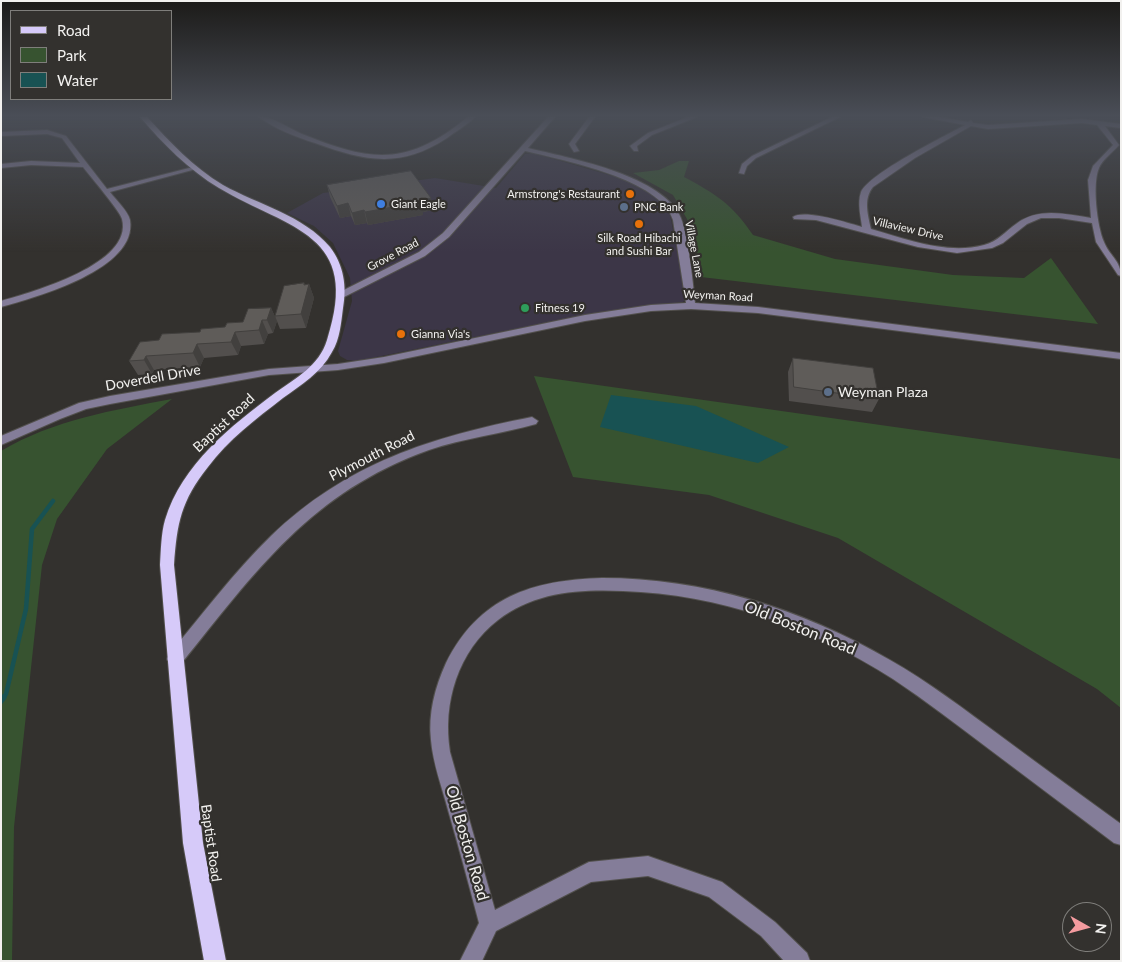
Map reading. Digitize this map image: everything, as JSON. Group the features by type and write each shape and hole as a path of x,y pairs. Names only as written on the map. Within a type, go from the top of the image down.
{"main road":[{"name":"Baptist Road","path":"186,162 193,169 222,188 290,222 321,242 335,260 339,271 342,295 334,335 328,351 316,368 267,405 218,447 203,464 179,504 170,526 167,565 192,843 215,961"}],"street":[{"path":"1,304 69,281 90,270 126,239 128,225 126,218 82,162"},
{"name":"Grove Road","path":"342,295 422,254 446,235 512,162"},
{"name":"Village Lane","path":"574,162 620,175 644,185 664,198 675,213 687,269 692,306"},
{"path":"742,173 744,166 749,162"},
{"path":"867,231 863,205 866,191 881,178 908,162"},
{"path":"1100,162 1096,166 1092,180 1095,222 1100,242 1121,273"},
{"path":"1,166 45,163 84,165"},
{"path":"106,191 193,169"},
{"name":"Villaview Drive","path":"797,217 816,218 929,248 965,250 984,248 999,242 1026,221 1039,217 1057,216 1095,222"},
{"name":"Weyman Road","path":"316,368 338,367 384,360 607,314 651,308 692,306 758,310 1121,356"},
{"name":"Doverdell Drive","path":"1,441 26,428 84,406 252,375 316,368"},
{"name":"Plymouth Road","path":"175,659 263,554 292,525 327,498 358,479 425,447 467,434 532,421"},
{"name":"Old Boston Road","path":"489,924 442,757 439,718 446,682 462,650 478,627 497,610 518,599 538,592 575,584 626,584 678,589 716,597 758,608 845,643 886,666 935,698 1121,836"},
{"path":"470,961 489,924 589,872 648,866 715,889 768,929 799,961"}],"shaded area":[{"path":"518,162 564,162 641,185 658,198 670,214 686,299 683,302 574,317 357,361 347,360 340,356 338,351 352,301 350,278 333,243 314,226 287,213 323,193 435,178 496,188"}],"green space":[{"path":"677,162 689,162 684,177 723,201 738,215 753,235 835,259 953,275 1024,278 1051,258 1098,324 701,277 687,219 673,195 633,173 659,170"},
{"path":"534,376 1121,459 1121,708 1097,689 838,538 709,495 573,477"},
{"path":"172,399 107,449 57,519 42,565 14,827 12,961 1,961 1,451 41,431 63,424 106,412"}],"water":[{"path":"611,395 696,406 789,447 758,463 600,427"}],"building":[{"path":"411,171 431,198 419,200 421,202 352,213 348,203 337,206 327,185"},
{"path":"304,283 304,285 309,284 301,314 275,316 284,286"},
{"path":"271,308 267,320 262,320 259,330 235,332 231,342 197,344 193,353 146,356 144,360 129,361 140,342 159,340 162,334 200,332 201,329 225,327 227,323 243,322 248,309"},
{"path":"793,358 873,368 879,399 794,387"}],"waterway":[{"path":"3,698 6,694 26,609 32,529 53,501"},
{"path":"1,701 4,697"}],"place":[{"name":"Armstrong's Restaurant","path":"630,194"},
{"name":"Giant Eagle","path":"381,204"},
{"name":"PNC Bank","path":"624,207"},
{"name":"Silk Road Hibachi and Sushi Bar","path":"639,224"},
{"name":"Fitness 19","path":"525,308"},
{"name":"Gianna Via's","path":"401,334"},
{"name":"Weyman Plaza","path":"828,392"}]}
